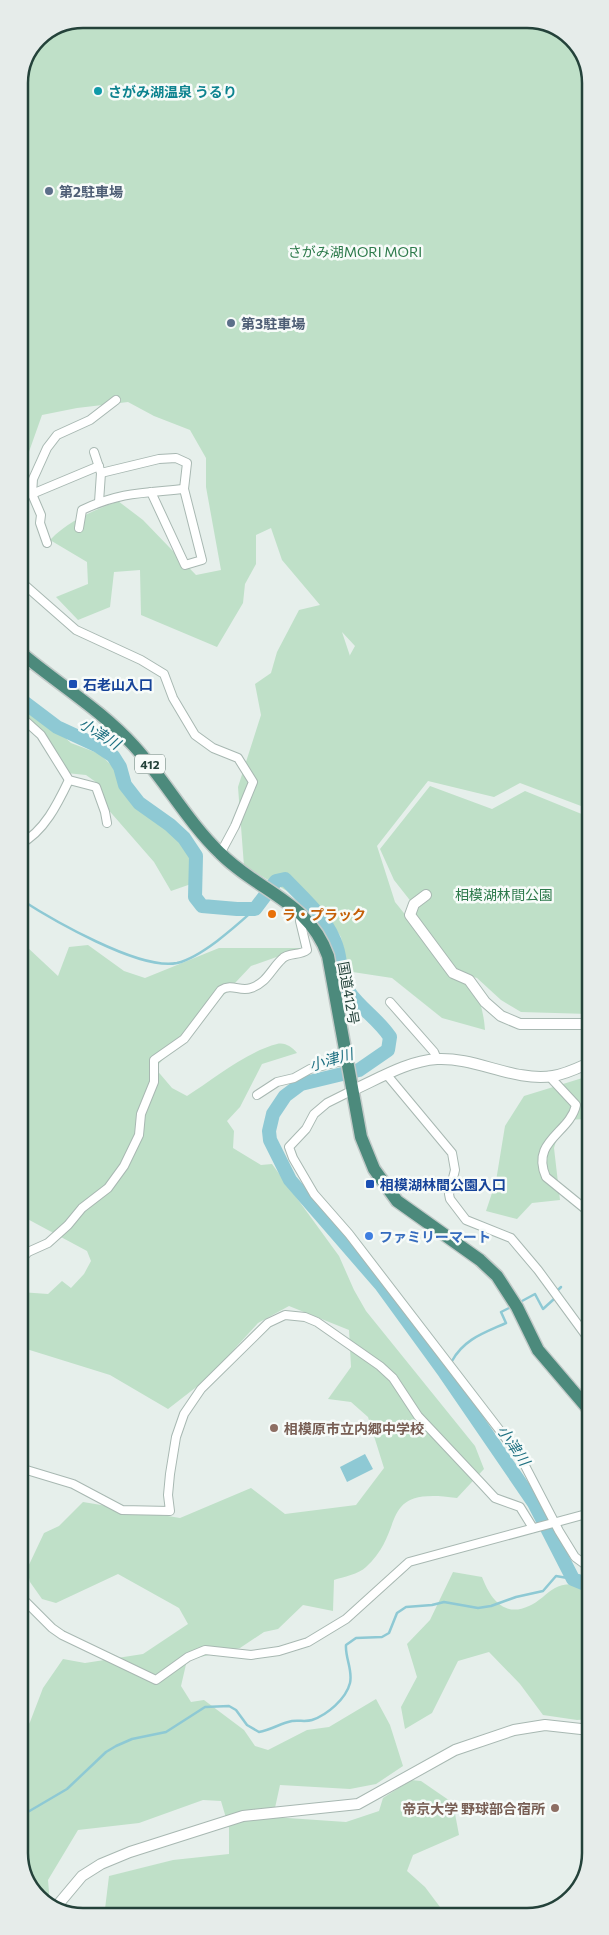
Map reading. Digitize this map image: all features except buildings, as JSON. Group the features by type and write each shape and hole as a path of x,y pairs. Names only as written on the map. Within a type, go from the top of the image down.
{"highway":[{"name":"国道412号","path":"27,658 79,696 133,745 220,854 241,872 301,913 315,929 328,956 351,1091 367,1154 389,1192 406,1209 480,1260 497,1276 514,1301 538,1350 582,1401"}],"street":[{"path":"47,542 40,523 41,514 32,494 33,479 47,448 57,435 90,420 116,400"},
{"path":"94,452 100,470 99,502"},
{"path":"27,493 32,494 100,470 159,459 176,458 187,463 184,489 202,560 185,565 151,492"},
{"path":"78,528 82,510 99,502 123,494 184,489"},
{"path":"27,587 76,630 141,660 164,674 173,698 194,735 213,748 238,758 244,764 253,782 235,826 220,854"},
{"path":"27,722 41,735 68,780 96,787 106,812 107,823"},
{"path":"27,839 34,834 55,809 68,780"},
{"path":"426,895 414,904 410,915 454,973 469,980 485,1002 501,1016 520,1024 582,1024"},
{"path":"27,1253 48,1243 68,1226 82,1208 108,1188 124,1166 139,1135 141,1114 154,1082 154,1060 184,1039 221,990 230,986 243,989 256,986 271,974 282,958 307,950 300,921 301,913"},
{"path":"390,1002 434,1052 437,1059"},
{"path":"582,1065 549,1076 533,1077 456,1060 437,1059 412,1065 327,1103 314,1114 306,1129 289,1147 293,1158 314,1194 349,1234 521,1458 555,1523 575,1557 582,1562"},
{"path":"257,1094 277,1082 294,1078 310,1069 347,1068"},
{"path":"387,1075 452,1154 455,1170 449,1194 466,1220 510,1238 538,1270 582,1330"},
{"path":"549,1076 576,1105 574,1115 550,1140 542,1153 543,1169 546,1177 582,1206"},
{"path":"27,1470 73,1484 122,1510 170,1511 168,1486 176,1437 184,1414 193,1399 268,1323 280,1316 298,1315 318,1322 386,1371 418,1416 495,1498 520,1507 533,1528"},
{"path":"27,1603 52,1628 62,1634 156,1680 188,1657 205,1650 251,1655 279,1651 308,1642 328,1632 346,1619 409,1562 582,1515"},
{"path":"60,1902 82,1876 101,1864 130,1852 243,1816 358,1804 448,1753 514,1730 545,1725 582,1729"}],"green space":[{"name":"さがみ湖MORI MORI","path":"83,27 530,28 554,35 568,46 576,58 582,83 582,806 520,783 494,797 428,781 377,846 395,902 453,974 468,983 473,990 483,1012 485,1030 442,1018 392,978 346,971 341,937 325,913 244,866 238,787 261,715 255,684 271,673 277,652 299,610 320,605 282,560 271,528 256,535 256,564 245,584 243,603 217,647 141,615 140,570 114,572 110,607 78,620 56,597 88,584 87,562 50,540 73,522 118,501 143,520 196,575 221,570 206,487 206,458 190,430 154,416 128,402 77,408 42,415 27,457 27,83 32,62 37,52 52,37 62,32","holes":["342,632 355,646 350,656"]},
{"path":"27,709 50,724 71,743 100,754 113,767 127,796 150,818 178,836 193,858 191,884 171,891 154,862 106,807 100,785 86,775 66,773 27,724"},
{"name":"相模湖林間公園","path":"430,786 492,809 525,791 582,814 582,1014 521,1012 501,1000 477,978 455,972 416,919 416,908 394,880 380,849"},
{"path":"88,945 124,971 145,978 219,948 302,948 251,966 155,1068 172,1088 187,1096 242,1059 266,1048 277,1044 286,1044 297,1053 262,1064 240,1107 227,1121 234,1131 233,1148 261,1165 272,1164 339,1256 354,1290 366,1311 475,1446 484,1469 457,1498 431,1496 414,1498 403,1505 396,1514 379,1553 363,1569 334,1580 333,1611 303,1605 278,1629 264,1632 240,1648 187,1660 181,1686 191,1702 204,1700 244,1730 255,1746 268,1750 307,1730 329,1727 376,1699 390,1725 403,1766 376,1784 350,1789 280,1785 273,1817 346,1822 379,1811 383,1798 411,1780 421,1781 453,1803 459,1835 413,1855 407,1871 425,1887 441,1908 105,1907 109,1876 173,1860 229,1854 229,1828 221,1801 203,1800 139,1823 78,1830 48,1880 49,1896 41,1889 33,1877 27,1852 27,1727 43,1688 63,1659 85,1663 143,1654 188,1624 179,1608 118,1574 56,1603 42,1599 30,1582 27,1569 44,1533 59,1526 83,1502 180,1518 251,1488 285,1514 356,1505 384,1468 368,1417 351,1402 328,1399 351,1367 349,1330 289,1306 258,1323 208,1378 168,1409 110,1375 27,1349 27,1292 48,1294 62,1281 71,1288 84,1274 91,1261 87,1251 27,1219 27,947 58,976 69,947"},
{"path":"582,1078 582,1119 562,1120 554,1148 560,1200 532,1203 517,1219 486,1211 496,1181 505,1126 524,1096"},
{"path":"453,1572 482,1577 494,1599 505,1608 512,1609 520,1609 533,1604 559,1586 574,1584 582,1588 582,1720 543,1715 520,1684 489,1652 458,1661 432,1713 405,1729 401,1707 417,1677 407,1644 430,1620"}],"water":[{"path":"365,1454 373,1469 347,1482 340,1467"}],"waterway":[{"name":"小津川","path":"27,704 57,727 98,746 113,756 120,767 125,785 139,803 170,825 184,838 196,856 195,897 202,906 255,909 276,881 285,879 316,911 328,928 339,954 342,976 346,987 390,1037 388,1050 359,1070 301,1084 285,1096 273,1114 269,1131 270,1140 290,1180 381,1285 445,1373 534,1503 573,1579 582,1583"},
{"path":"27,903 52,919 119,952 161,963 177,963 187,960 208,948 255,909"},
{"path":"557,1291 561,1287"},
{"path":"522,1301 535,1294 543,1309 554,1299"},
{"path":"452,1361 462,1347 469,1342 506,1323 501,1312 509,1308"},
{"path":"27,1812 67,1789 106,1752 116,1746 132,1739 166,1732 205,1707 229,1706 236,1710 247,1725 259,1732 288,1722 310,1721 318,1718 335,1706 348,1689 351,1678 346,1645 356,1638 382,1637 389,1633 397,1613 406,1607 444,1602 478,1608 491,1606 516,1597 543,1591 556,1576 573,1579"}],"place":[{"name":"さがみ湖温泉 うるり","path":"98,91"},
{"name":"第2駐車場","path":"49,191"},
{"name":"第3駐車場","path":"231,323"},
{"name":"石老山入口","path":"73,684"},
{"name":"ラ・プラック","path":"272,914"},
{"name":"相模湖林間公園入口","path":"370,1184"},
{"name":"ファミリーマート","path":"369,1236"},
{"name":"相模原市立内郷中学校","path":"274,1428"},
{"name":"帝京大学 野球部合宿所","path":"555,1808"}]}
